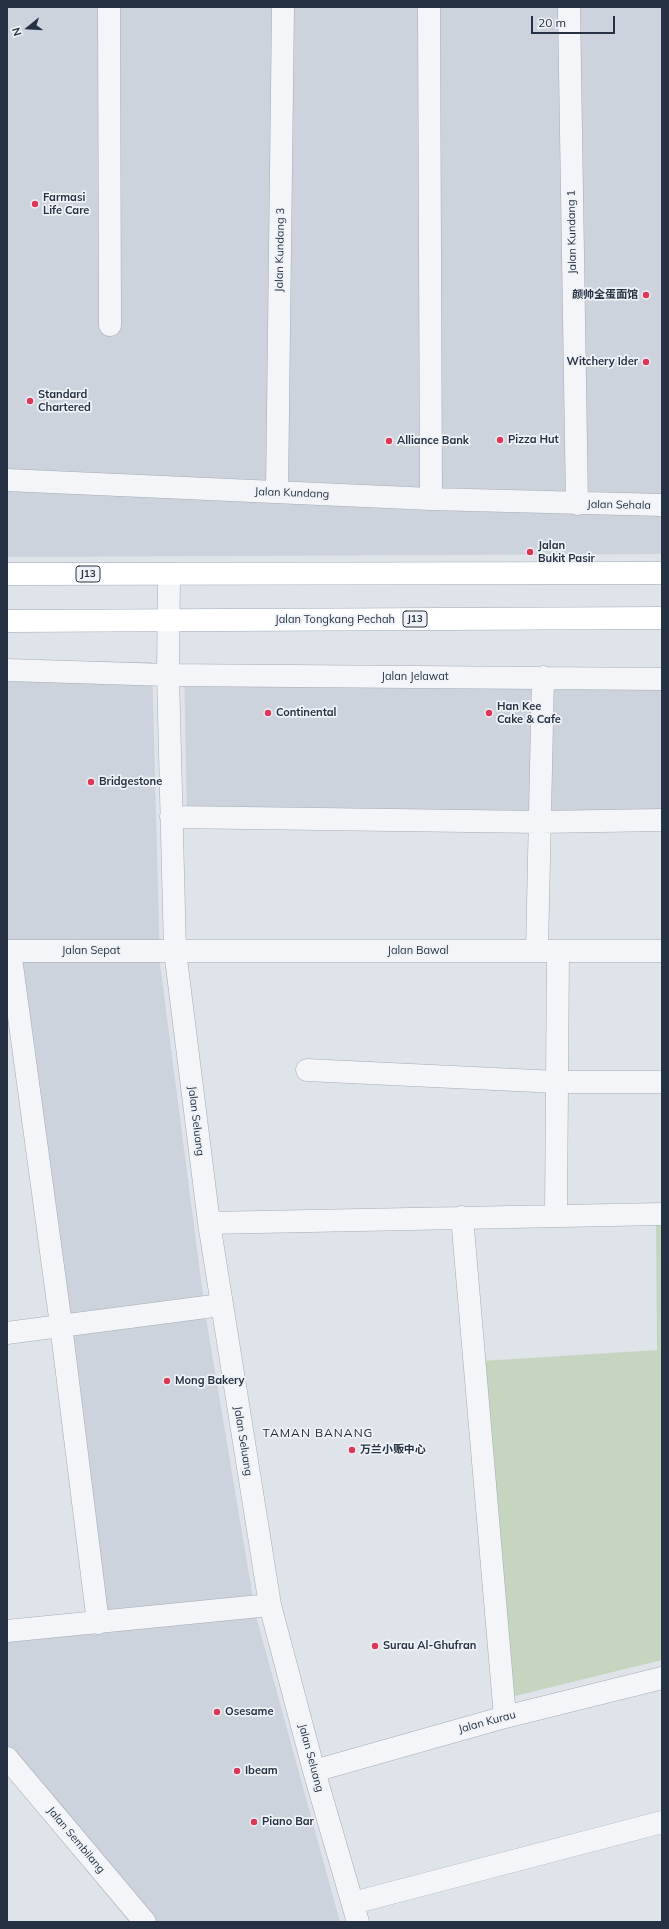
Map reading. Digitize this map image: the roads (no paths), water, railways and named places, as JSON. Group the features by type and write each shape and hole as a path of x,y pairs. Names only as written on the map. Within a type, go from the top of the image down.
{"main road":[{"name":"J13","path":"7,574 662,573"},
{"name":"Jalan Tongkang Pechah","path":"7,621 662,618"}],"street":[{"path":"109,7 110,325"},
{"name":"Jalan Kundang 3","path":"277,492 283,7"},
{"path":"429,7 431,499"},
{"name":"Jalan Kundang 1","path":"569,7 577,504"},
{"name":"Jalan Kundang","path":"7,480 577,504"},
{"name":"Jalan Sehala","path":"577,504 662,505"},
{"name":"Jalan Seluang","path":"169,574 168,675 175,951 209,1223 221,1306 270,1605 314,1771 355,1913"},
{"name":"Jalan Jelawat","path":"7,670 168,675 662,679"},
{"path":"543,677 540,822 557,1082 556,1216"},
{"path":"171,817 540,822 662,820"},
{"name":"Jalan Bawal","path":"175,951 662,950"},
{"path":"9,951 61,1325 98,1623"},
{"name":"Jalan Sepat","path":"9,951 175,951"},
{"path":"307,1070 557,1082 662,1082"},
{"path":"209,1223 662,1214"},
{"path":"462,1217 505,1717"},
{"path":"7,1333 221,1306"},
{"path":"7,1631 270,1605"},
{"name":"Jalan Kurau","path":"314,1771 505,1717 662,1678"},
{"name":"Jalan Sembilang","path":"7,1758 145,1922"},
{"path":"355,1913 662,1822"}],"place":[{"name":"Farmasi Life Care","path":"35,204"},
{"name":"颜帅全蛋面馆","path":"646,295"},
{"name":"Witchery Ider","path":"646,362"},
{"name":"Standard Chartered","path":"30,401"},
{"name":"Pizza Hut","path":"500,440"},
{"name":"Alliance Bank","path":"389,441"},
{"name":"Jalan Bukit Pasir","path":"530,552"},
{"name":"Continental","path":"268,713"},
{"name":"Han Kee Cake & Cafe","path":"489,713"},
{"name":"Bridgestone","path":"91,782"},
{"name":"Mong Bakery","path":"167,1381"},
{"name":"万兰小贩中心","path":"352,1450"},
{"name":"Surau Al-Ghufran","path":"375,1646"},
{"name":"Osesame","path":"217,1712"},
{"name":"Ibeam","path":"237,1771"},
{"name":"Piano Bar","path":"254,1822"}],"district":[{"name":"TAMAN BANANG","path":"318,1433"}]}
